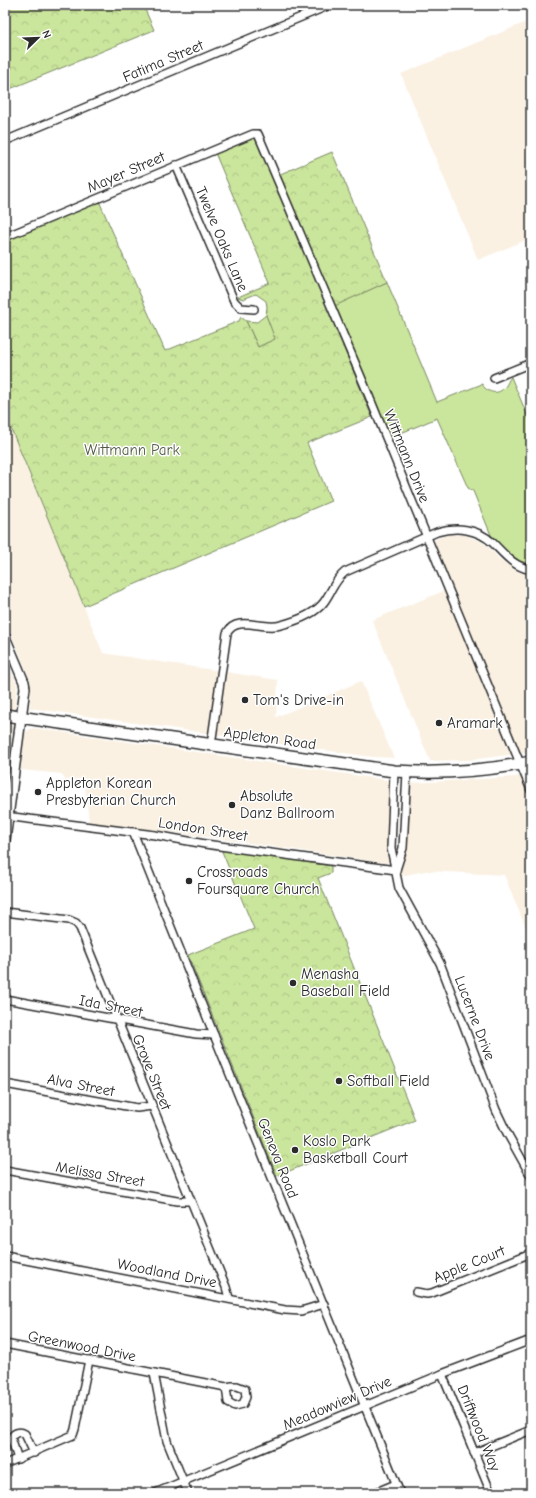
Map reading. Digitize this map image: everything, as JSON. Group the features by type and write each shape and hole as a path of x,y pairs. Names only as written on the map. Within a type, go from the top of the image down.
{"main road":[{"name":"Appleton Road","path":"5,715 394,771 459,772 506,767 526,763"}],"street":[{"name":"Fatima Street","path":"5,141 316,8 330,5"},
{"name":"Mayer Street","path":"5,237 176,165 257,133"},
{"name":"Wittmann Drive","path":"257,133 364,384 427,537 526,763 531,790"},
{"name":"Twelve Oaks Lane","path":"176,165 234,301 240,308 254,309"},
{"path":"494,378 531,363"},
{"path":"211,745 227,633 233,626 241,623 270,627 277,626 314,612 320,607 334,583 345,572 427,537 450,529 460,529 479,533 494,544 505,557 531,570"},
{"path":"5,637 7,646 24,682 25,694 7,816 5,840"},
{"name":"Lucerne Drive","path":"394,771 391,848 399,888 440,963 501,1121 531,1176"},
{"name":"Lucerne Drive","path":"396,870 403,848 406,772"},
{"name":"London Street","path":"7,816 133,832 396,870"},
{"name":"Geneva Road","path":"133,832 400,1493"},
{"name":"Grove Street","path":"5,912 69,920 76,923 80,928 226,1287 229,1298"},
{"name":"Ida Street","path":"5,999 196,1034 214,1035"},
{"name":"Alva Street","path":"5,1084 137,1108 152,1106"},
{"name":"Melissa Street","path":"5,1170 177,1201 190,1201"},
{"name":"Apple Court","path":"416,1292 427,1294 432,1293 531,1252"},
{"name":"Woodland Drive","path":"5,1256 229,1298 290,1311 307,1310 324,1304"},
{"name":"Meadowview Drive","path":"155,1493 442,1374 531,1340"},
{"name":"Greenwood Drive","path":"5,1344 226,1387"},
{"path":"5,1464 71,1436 74,1432 89,1360"},
{"path":"154,1373 167,1441 188,1493"},
{"name":"Driftwood Way","path":"442,1374 491,1493"},
{"path":"474,1453 531,1430"},
{"path":"18,1459 10,1438 15,1433 19,1432 25,1434 34,1453"},
{"path":"374,1493 396,1484"}],"shaded area":[{"path":"531,20 531,238 478,260 401,74"},
{"path":"5,414 103,653 278,680 276,717 361,681 394,758 373,757 30,708 30,679 5,619"},
{"path":"451,534 465,535 480,541 489,547 500,560 519,572 531,575 531,752 470,760 430,761 372,620 451,588 434,544 435,540 438,538"},
{"path":"5,656 17,684 17,690 5,794"},
{"path":"34,728 387,780 391,785 389,861 385,863 173,832 89,822 84,779 65,780 62,774 21,770 25,733"},
{"path":"531,773 531,940 504,875 425,871 401,876 401,867 406,851 410,790 413,783 514,777"}],"green space":[{"path":"5,5 143,5 154,30 5,91"},
{"name":"Wittmann Park","path":"250,138 257,140 278,175 332,152 387,282 328,309 372,417 307,443 331,501 84,606 5,414 5,241 99,201 165,351 239,321 241,317 246,321 258,347 275,339 266,315 266,301 256,294 243,299 238,297 270,283 215,153"},
{"path":"387,282 437,402 482,384 489,391 498,392 505,387 511,377 531,424 531,564 520,561 510,554 491,535 473,491 468,488 437,418 389,438 335,305"},
{"path":"266,315 276,339 258,347 246,321 257,322"},
{"path":"221,849 331,866 331,873 318,878 415,1120 277,1176 188,955 254,929"}],"place":[{"name":"Tom's Drive-in","path":"245,700"},
{"name":"Aramark","path":"439,723"},
{"name":"Appleton Korean Presbyterian Church","path":"38,792"},
{"name":"Absolute Danz Ballroom","path":"232,805"},
{"name":"Crossroads Foursquare Church","path":"189,881"},
{"name":"Menasha Baseball Field","path":"293,983"},
{"name":"Softball Field","path":"339,1081"},
{"name":"Koslo Park Basketball Court","path":"295,1150"}]}
